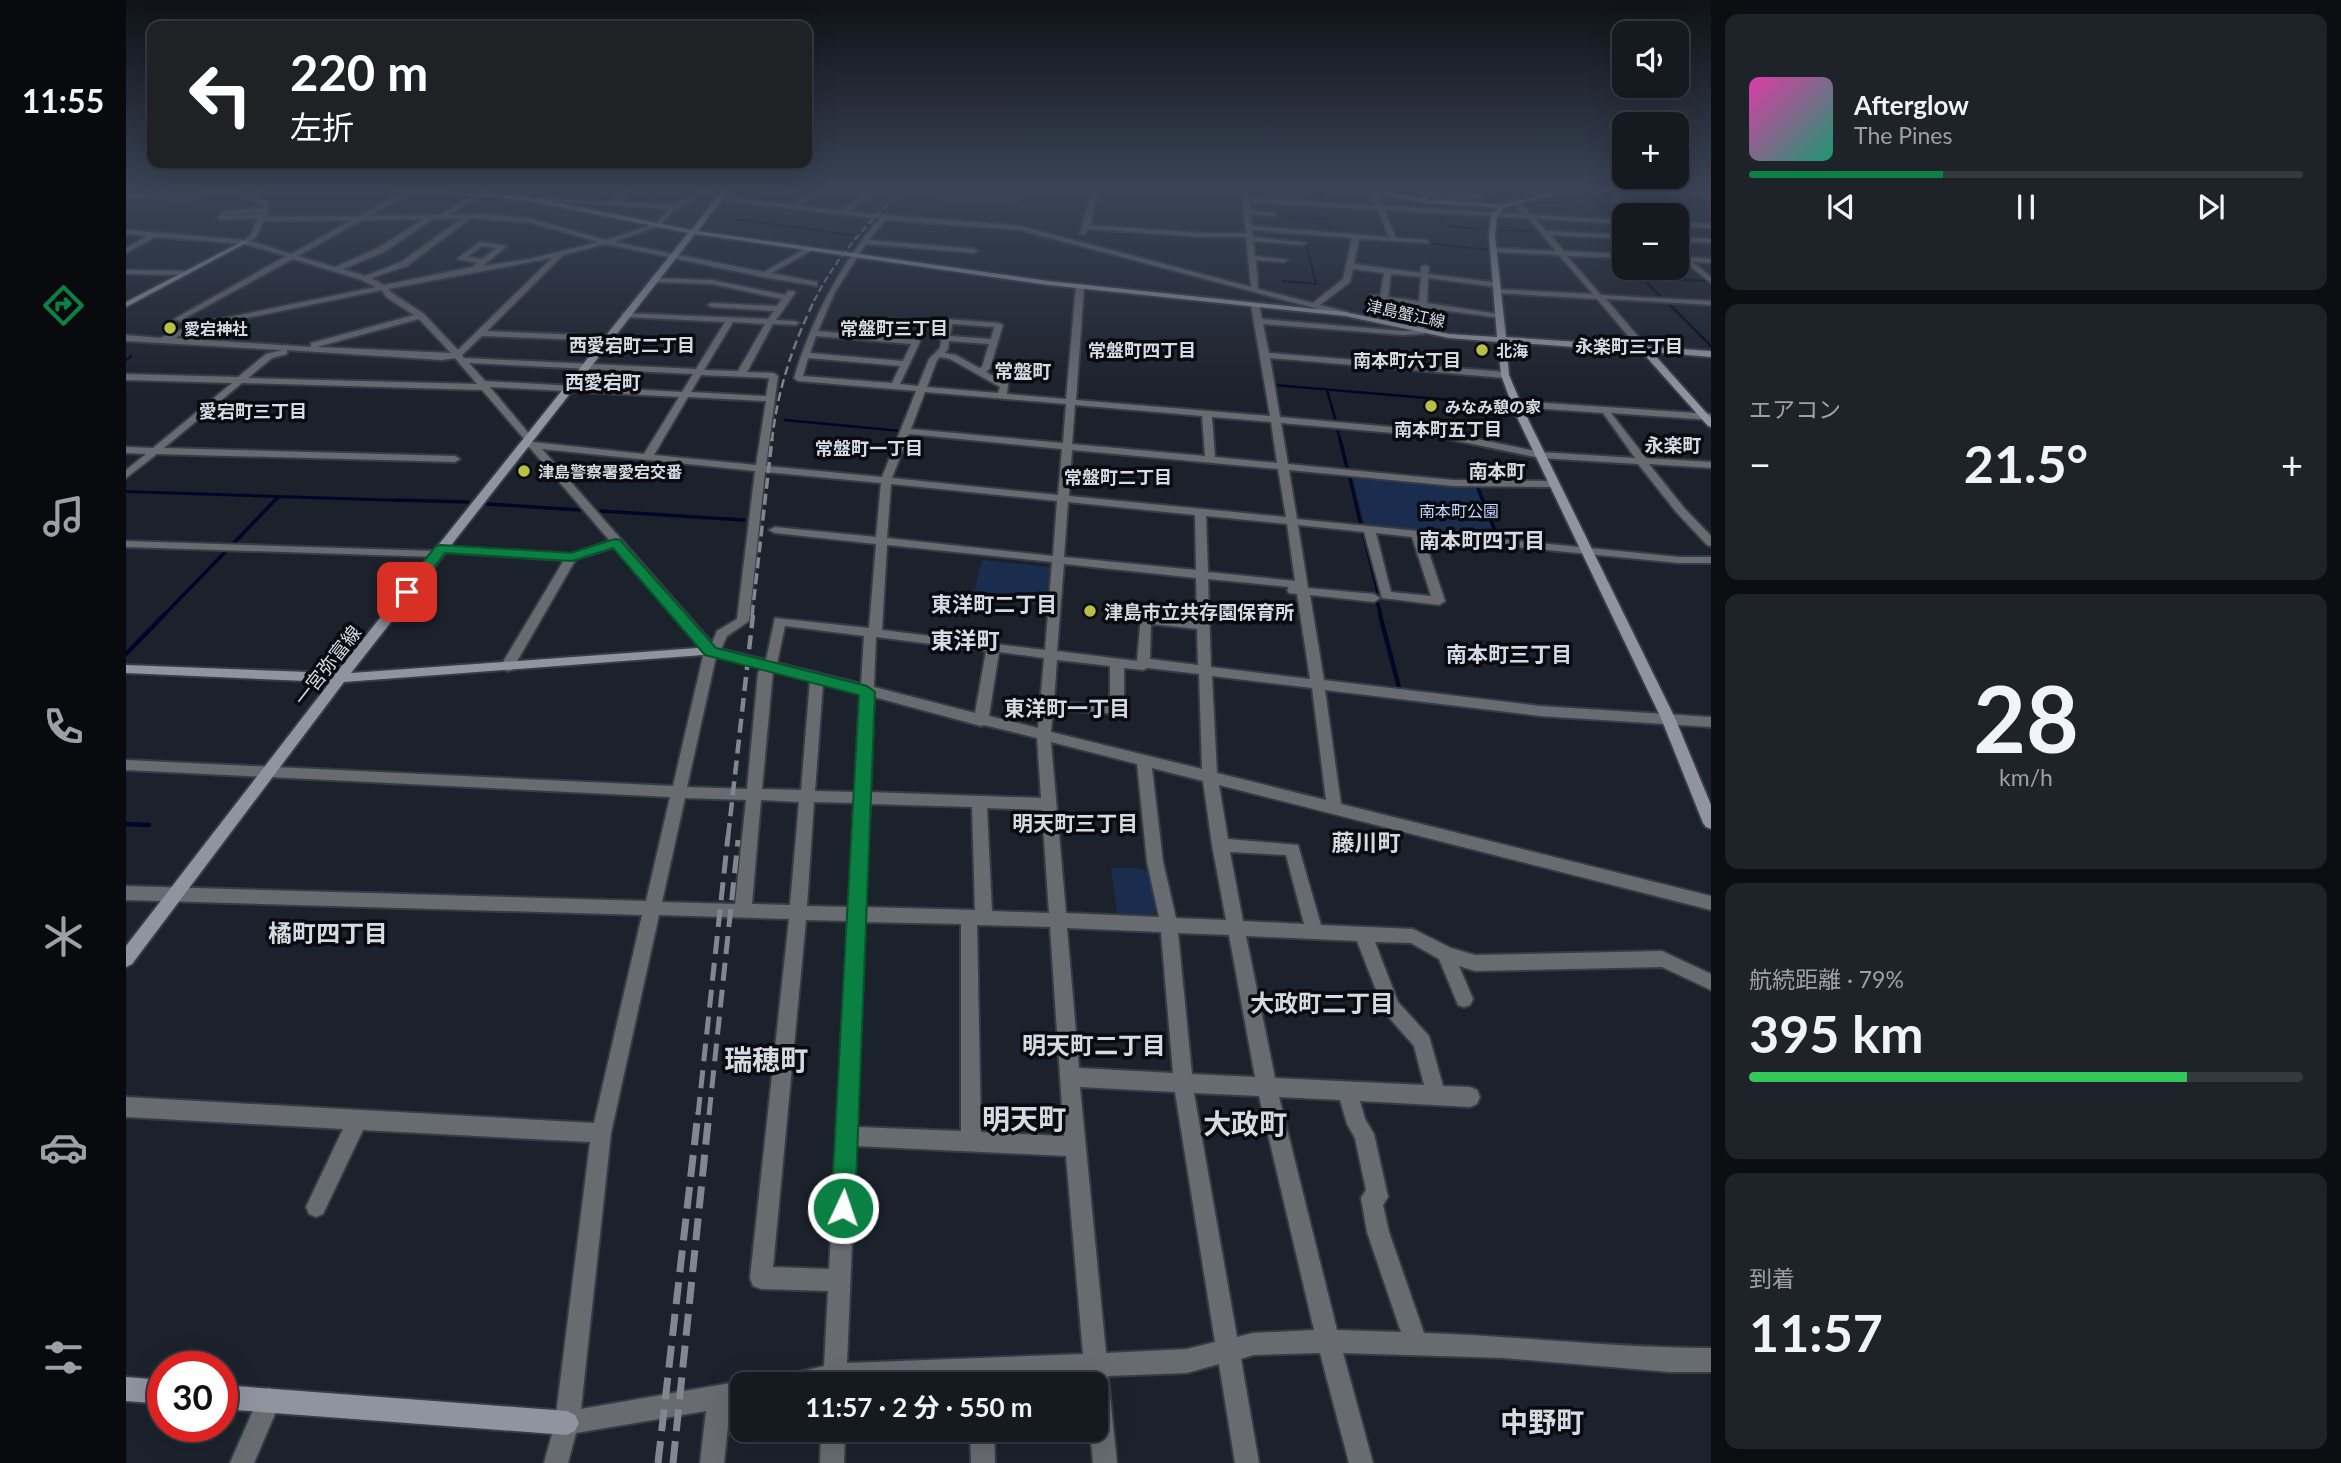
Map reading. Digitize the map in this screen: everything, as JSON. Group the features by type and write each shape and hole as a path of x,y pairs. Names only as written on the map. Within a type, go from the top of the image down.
{"main road":[{"path":"126,305 215,257"},
{"name":"一宮弥富線","path":"126,959 340,678 672,257"},
{"name":"津島蟹江線","path":"869,257 1080,286 1345,314 1421,332 1501,341 1711,354"},
{"path":"1494,257 1505,375 1540,455 1668,718 1711,823"},
{"path":"1645,350 1709,420"},
{"path":"126,669 340,678 710,651"},
{"path":"126,1390 147,1391"},
{"path":"238,1398 566,1423"}],"street":[{"path":"201,325 178,319 294,257"},
{"path":"296,257 365,278 384,288 389,295 421,316 460,357 528,442 710,651 1711,903"},
{"path":"336,268 363,257"},
{"path":"365,278 404,264 413,257"},
{"path":"463,257 461,259 482,261"},
{"path":"474,269 487,257"},
{"path":"159,341 201,325 474,269 515,265 547,257"},
{"path":"460,357 480,333 557,257"},
{"path":"678,257 814,284"},
{"path":"690,260 695,257"},
{"path":"763,275 794,257"},
{"path":"851,257 822,309 799,378 1438,434 1540,455 1707,465 1711,479"},
{"path":"1130,257 1345,314"},
{"path":"1313,307 1348,280 1352,257"},
{"path":"1523,257 1535,259"},
{"path":"1564,257 1645,350"},
{"path":"1253,290 1255,286 1252,258 1284,261"},
{"path":"1689,260 1711,261"},
{"path":"1689,262 1709,277"},
{"path":"1350,266 1388,271 1425,271 1496,288 1711,303"},
{"path":"1384,298 1388,271"},
{"path":"1259,321 1403,333 1421,332 1425,271"},
{"path":"126,272 185,273"},
{"path":"654,280 712,282 787,298"},
{"path":"741,374 771,322 799,283"},
{"path":"704,319 725,285"},
{"path":"1080,286 1044,737 1070,1077 1105,1463"},
{"path":"1373,297 1498,316"},
{"path":"712,305 780,309"},
{"path":"1255,305 1318,685 1334,806"},
{"path":"626,315 795,323"},
{"path":"126,475 269,356 421,316"},
{"path":"647,457 730,320"},
{"path":"835,1372 867,692 886,481 933,359 944,349 948,338 945,329 948,320 999,325 986,368 979,372"},
{"path":"480,333 607,339"},
{"path":"812,333 916,342 895,386"},
{"path":"126,338 775,376 760,468 743,621 721,634 717,646 710,651 601,1133 566,1423 556,1463"},
{"path":"948,338 994,342"},
{"path":"939,354 953,357 1005,386 1002,396"},
{"path":"805,355 905,364"},
{"path":"1265,355 1505,375"},
{"path":"126,377 483,386 771,399"},
{"path":"1517,406 1709,420"},
{"path":"1517,406 1709,420"},
{"path":"1207,414 1210,459"},
{"path":"1607,414 1681,511 1710,541"},
{"path":"906,431 1453,483 1554,484"},
{"path":"528,442 647,457 1586,551 1679,560 1711,560"},
{"path":"126,450 456,459"},
{"path":"1200,512 1210,778 1220,845 1267,1088 1328,1342 1361,1463"},
{"path":"1370,529 1386,594 1439,601 1418,534"},
{"path":"775,530 1374,598"},
{"path":"126,544 439,551 572,557 615,543"},
{"path":"507,667 572,557"},
{"path":"743,910 768,666 773,659 779,621 1143,666 1145,619 1204,626"},
{"path":"981,721 993,647"},
{"path":"1047,705 1116,712 1117,662"},
{"path":"1143,663 1540,711 1711,722"},
{"path":"817,678 798,913 761,1278 840,1280"},
{"path":"1143,762 1155,862 1169,925 1183,1083 1247,1463"},
{"path":"126,765 678,792 1049,804"},
{"path":"971,1142 979,802"},
{"path":"1220,845 1292,849 1314,931"},
{"path":"126,893 1058,920 1363,933 1413,936 1446,954 1475,962 1661,959 1678,963 1695,977 1711,982"},
{"path":"1363,933 1391,1007 1422,1042 1436,1095"},
{"path":"1446,954 1464,999"},
{"path":"1070,1077 1470,1097"},
{"path":"1347,1091 1357,1124 1364,1134 1378,1197 1371,1198 1378,1232 1417,1345"},
{"path":"126,1107 601,1133"},
{"path":"316,1207 357,1120"},
{"path":"847,1136 1076,1146"},
{"path":"1032,1372 1187,1361 1253,1344 1328,1342 1711,1360"},
{"path":"566,1423 730,1396"},
{"path":"242,1463 269,1400"},
{"path":"712,1463 730,1400"},
{"path":"832,1463 833,1442"},
{"path":"982,1442 983,1463"}],"green space":[{"name":"南本町公園","path":"1352,475 1476,486 1496,538 1365,525"},
{"path":"982,560 1051,569 1047,606 973,597"},
{"path":"1111,868 1137,868 1150,872 1158,909 1152,915 1117,913"}],"shaded area":[{"path":"126,490 403,499 400,502 126,493"}],"waterway":[{"path":"1283,281 1316,284 1309,257"},
{"path":"1644,280 1662,298"},
{"path":"1689,280 1706,281"},
{"path":"1667,302 1711,346"},
{"path":"126,360 131,356"},
{"path":"1274,385 1509,405"},
{"path":"1327,390 1336,422"},
{"path":"785,420 901,431"},
{"path":"1337,427 1340,441"},
{"path":"1340,439 1347,468"},
{"path":"1349,474 1361,525"},
{"path":"1477,486 1498,538"},
{"path":"232,545 278,497"},
{"path":"396,500 468,502"},
{"path":"487,504 580,510"},
{"path":"601,511 744,520"},
{"path":"1363,531 1379,596 1371,595"},
{"path":"163,616 228,549"},
{"path":"1377,601 1381,616"},
{"path":"126,654 164,615"},
{"path":"1380,615 1400,691"},
{"path":"126,824 149,825"}],"railway":[{"path":"815,300 842,257"},
{"path":"772,441 787,368 815,300"},
{"path":"752,616 772,439"},
{"path":"728,837 753,615"},
{"path":"698,1115 728,836"},
{"path":"709,1115 738,840"},
{"path":"658,1463 698,1113"},
{"path":"673,1463 709,1113"}],"place":[{"name":"愛宕神社","path":"170,328"},
{"name":"北海","path":"1482,350"},
{"name":"みなみ憩の家","path":"1431,406"},
{"name":"津島警察署愛宕交番","path":"524,471"},
{"name":"津島市立共存園保育所","path":"1090,611"}],"district":[{"name":"常盤町三丁目","path":"894,328"},
{"name":"西愛宕町二丁目","path":"632,345"},
{"name":"永楽町三丁目","path":"1629,346"},
{"name":"常盤町四丁目","path":"1142,350"},
{"name":"南本町六丁目","path":"1407,360"},
{"name":"常盤町","path":"1023,370"},
{"name":"西愛宕町","path":"603,381"},
{"name":"愛宕町三丁目","path":"253,411"},
{"name":"南本町五丁目","path":"1448,429"},
{"name":"永楽町","path":"1673,444"},
{"name":"常盤町一丁目","path":"869,448"},
{"name":"南本町","path":"1497,470"},
{"name":"常盤町二丁目","path":"1118,477"},
{"name":"南本町四丁目","path":"1482,539"},
{"name":"東洋町二丁目","path":"994,603"},
{"name":"東洋町","path":"965,640"},
{"name":"南本町三丁目","path":"1509,653"},
{"name":"東洋町一丁目","path":"1067,707"},
{"name":"明天町三丁目","path":"1075,822"},
{"name":"藤川町","path":"1366,842"},
{"name":"橘町四丁目","path":"328,932"},
{"name":"大政町二丁目","path":"1322,1002"},
{"name":"明天町二丁目","path":"1094,1044"},
{"name":"瑞穂町","path":"766,1059"},
{"name":"明天町","path":"1024,1118"},
{"name":"大政町","path":"1245,1123"},
{"name":"中野町","path":"1542,1421"}],"route":[{"path":"407,592 441,549 572,557 615,543 710,651 867,692 843,1208"}]}
